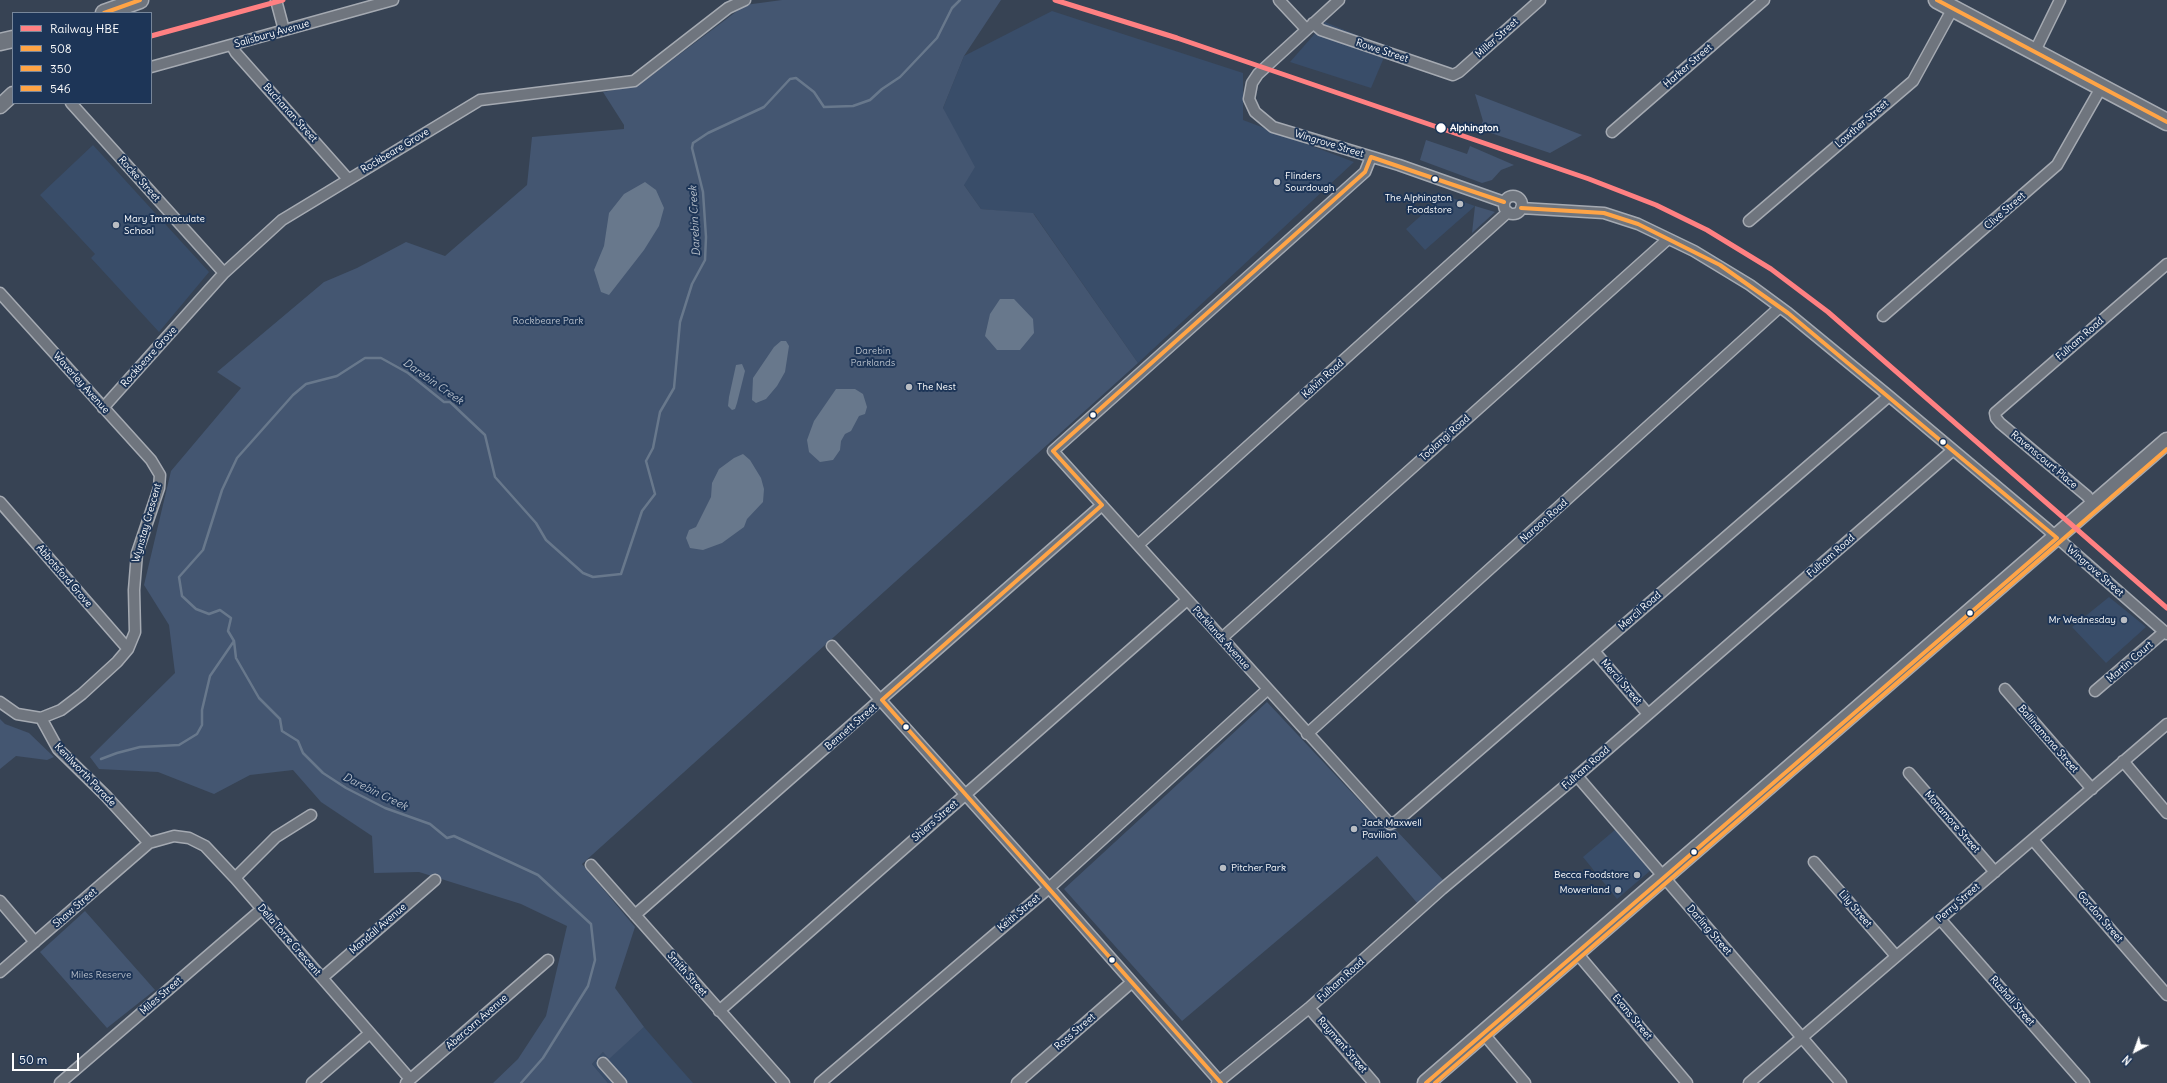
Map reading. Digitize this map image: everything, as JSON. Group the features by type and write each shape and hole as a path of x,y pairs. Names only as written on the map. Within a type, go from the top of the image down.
{"main road":[{"path":"106,12 119,4 140,0"},
{"path":"1937,0 2102,86 2167,122"},
{"path":"0,42 12,39"},
{"path":"0,106 12,95"},
{"path":"1426,1083 2167,441"}],"street":[{"path":"276,0 283,26"},
{"name":"Salisbury Avenue","path":"152,67 232,46 283,26 393,0"},
{"name":"Rockbeare Grove","path":"103,408 224,273 282,220 480,100 634,81 728,8 745,0"},
{"name":"Rowe Street","path":"1280,0 1310,26 1453,75"},
{"path":"1310,26 1339,0"},
{"name":"Miller Street","path":"1453,75 1465,67 1540,0"},
{"name":"Harker Street","path":"1612,132 1764,0"},
{"path":"2035,51 2060,0"},
{"name":"Lowther Street","path":"1749,222 1913,81 1953,8"},
{"name":"Wingrove Street","path":"1310,26 1262,69 1252,83 1249,99 1252,108 1273,127 1399,165 1504,202"},
{"name":"Buchanan Street","path":"232,46 236,54 348,179"},
{"name":"Clive Street","path":"1883,316 2057,165 2102,86"},
{"name":"Rocke Street","path":"71,104 224,273"},
{"name":"Parklands Avenue","path":"1371,157 1365,172 1054,451 1307,734 1390,824"},
{"path":"1510,196 1516,196 1520,200 1521,208 1515,213 1508,212 1504,208 1504,202 1510,196"},
{"name":"Wingrove Street","path":"1521,208 1604,213 1638,224 1720,265 1780,307 1953,450 2062,533 2166,633"},
{"name":"Kelvin Road","path":"1138,545 1508,212"},
{"name":"Toolangi Road","path":"1222,638 1668,239"},
{"name":"Fulham Road","path":"1995,416 1996,411 2167,264"},
{"name":"Waverley Avenue","path":"0,293 151,460 160,475"},
{"name":"Naroon Road","path":"1307,734 1780,307"},
{"name":"Mercil Road","path":"1390,824 1397,821 1889,396"},
{"name":"Ravenscourt Place","path":"1995,416 2000,423 2087,496 2093,506"},
{"name":"Fulham Road","path":"1219,1082 1309,1008 1442,889 1577,776 1953,450"},
{"name":"Wynstay Crescent","path":"41,718 61,710 82,694 128,650 135,632 135,564 159,488 160,475"},
{"name":"Abbotsford Grove","path":"0,502 128,650"},
{"name":"Bennett Street","path":"635,915 882,700 1102,505"},
{"name":"Shiers Street","path":"719,1011 1187,600"},
{"name":"Martin Court","path":"2095,692 2166,633"},
{"path":"832,646 966,794 1219,1082"},
{"name":"Mercil Street","path":"1594,651 1648,714"},
{"name":"Keith Street","path":"820,1083 1049,888 1268,689"},
{"name":"Ballinamona Street","path":"2005,689 2092,789"},
{"path":"0,702 17,714 41,718"},
{"name":"Kenilworth Parade","path":"41,718 58,749 106,796 149,844"},
{"name":"Perry Street","path":"1749,1083 2167,724"},
{"path":"2123,761 2167,813"},
{"name":"Monamore Street","path":"1909,773 1995,872"},
{"name":"Darling Street","path":"1577,776 1841,1083"},
{"path":"235,878 276,838 311,815"},
{"name":"Della Torre Crescent","path":"149,844 174,836 189,838 205,846 235,878 370,1033 408,1081"},
{"name":"Gordon Street","path":"2033,840 2167,995"},
{"name":"Shaw Street","path":"0,972 149,844"},
{"name":"Lily Street","path":"1814,862 1896,956"},
{"name":"Smith Street","path":"592,865 784,1083"},
{"name":"Mandall Avenue","path":"322,978 435,880"},
{"path":"0,901 35,942"},
{"name":"Miles Street","path":"60,1083 262,909"},
{"name":"Rushall Street","path":"1940,919 2084,1083"},
{"name":"Evans Street","path":"1576,952 1687,1083"},
{"name":"Abercorn Avenue","path":"408,1081 548,960"},
{"name":"Ross Street","path":"1017,1083 1132,982"},
{"name":"Rayment Street","path":"1309,1008 1374,1083"},
{"path":"312,1083 370,1033"},
{"path":"1483,1033 1525,1083"},
{"path":"603,1063 610,1079 621,1083"}],"shaded area":[{"path":"1052,11 1243,73 1243,120 1354,162 1138,363 1034,214 981,209 964,185 943,108 964,56"},
{"path":"1325,22 1388,48 1371,88 1290,62"},
{"name":"Mary Immaculate School","path":"93,145 209,272 159,332 91,258 95,254 40,195"},
{"path":"645,182 656,190 664,208 659,226 644,250 609,295 601,292 594,270 604,246 609,213 624,194"},
{"path":"1444,195 1475,206 1425,250 1406,229"},
{"path":"1000,299 1014,299 1033,319 1034,333 1020,350 997,350 985,336 990,314"},
{"path":"781,341 786,341 789,346 785,372 777,386 766,399 756,403 752,400 753,378 774,347"},
{"path":"742,364 745,371 735,409 732,410 728,406 729,397 736,365"},
{"path":"836,389 855,389 863,394 867,407 865,414 859,416 851,431 845,434 841,441 840,450 833,460 820,462 809,452 807,440 814,421"},
{"path":"743,454 750,460 761,478 764,489 763,502 747,519 744,527 722,543 703,550 690,548 686,538 689,530 696,527 711,497 712,483 719,469 734,458"},
{"path":"2109,597 2146,627 2106,663 2072,627"},
{"path":"1616,829 1651,870 1617,899 1583,857"},
{"path":"644,1027 693,1083 608,1083 592,1064 603,1052 609,1058"}],"green space":[{"name":"Darebin Parklands","path":"782,0 1001,0 964,56 943,108 975,167 964,185 981,209 1033,213 1138,363 582,864 635,927 615,988 644,1027 609,1059 603,1052 592,1064 608,1083 493,1083 518,1059 546,1016 567,926 521,904 419,872 374,873 372,836 321,802 293,770 250,775 214,794 158,772 99,769 90,757 175,673 169,625 144,585 171,471 241,388 217,372 324,282 357,268 406,242 445,256 527,185 532,137 624,129 624,125 603,92 639,85 745,5"},
{"path":"1475,94 1582,135 1550,153 1479,129 1483,121"},
{"path":"1426,140 1467,154 1470,146 1514,165 1501,170 1492,180 1482,183 1420,160"},
{"path":"1475,206 1495,212 1472,233"},
{"name":"Pitcher Park","path":"1267,702 1386,829 1395,829 1444,881 1418,904 1377,856 1182,1021 1064,889"},
{"path":"0,719 5,724 29,733 54,757 47,760 16,756 0,769"},
{"name":"Miles Reserve","path":"85,911 155,990 107,1028 40,952"}],"waterway":[{"name":"Darebin Creek","path":"521,1083 543,1058 588,986 595,960 591,924 538,875 454,836 447,838 430,824 385,808 346,788 323,773 303,753 298,741 282,731 280,719 259,698 236,658 234,641 228,631 231,618 220,610 209,614 196,609 182,596 179,577 203,550 222,490 237,458 293,395 306,384 337,376 365,358 381,358 408,373 444,402 450,402 485,435 495,477 536,523 546,540 583,573 593,577 621,574 642,511 655,494 646,461 653,448 660,412 674,388 680,322 692,284 705,260 706,237 703,192 692,148 693,143 708,133 764,107 790,79 796,78 814,92 824,107 853,106 870,100 882,89 900,77 937,38 952,8 960,0"},
{"path":"101,759 140,747 179,745 197,734 202,725 202,710 210,676 234,641"}],"rail line":[{"name":"HBE","path":"152,36 283,0"},
{"name":"HBE","path":"1055,0 1177,38 1589,179 1656,205 1707,230 1771,269 1828,312 2167,608"}],"transit line":[{"name":"546","path":"107,12 140,0"},
{"name":"546","path":"1937,0 2167,122"},
{"name":"508","path":"1221,1083 882,700 1102,505 1053,451 1365,172 1371,157 1504,202"},
{"name":"508","path":"1426,1083 2057,538 1788,313 1720,265 1638,224 1604,213 1521,208"},
{"name":"350","path":"1435,1083 2167,449"}],"place":[{"name":"Alphington","path":"1441,128"},
{"name":"Flinders Sourdough","path":"1277,182"},
{"name":"The Alphington Foodstore","path":"1460,204"},
{"name":"Mary Immaculate School","path":"116,225"},
{"name":"The Nest","path":"909,387"},
{"name":"Mr Wednesday","path":"2124,620"},
{"name":"Jack Maxwell Pavilion","path":"1354,829"},
{"name":"Pitcher Park","path":"1223,868"},
{"name":"Becca Foodstore","path":"1637,875"},
{"name":"Mowerland","path":"1618,890"}],"park label":[{"name":"Rockbeare Park","path":"548,321"}]}
